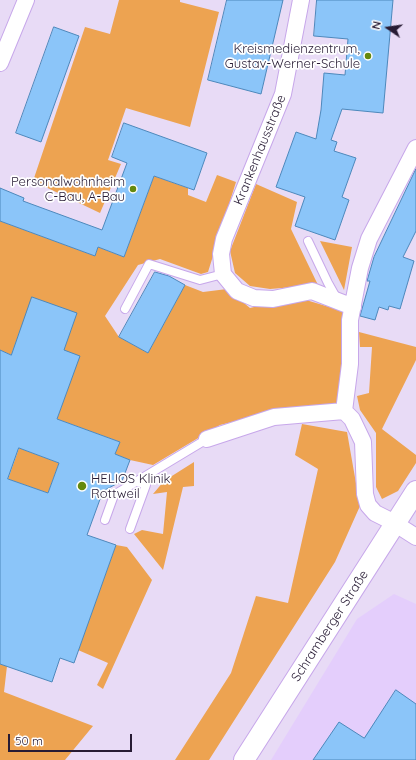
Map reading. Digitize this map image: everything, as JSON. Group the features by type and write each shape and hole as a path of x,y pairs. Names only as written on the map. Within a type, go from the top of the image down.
{"street":[{"path":"0,63 26,0"},
{"name":"Krankenhausstraße","path":"223,274 221,254 224,240 283,94 301,0"},
{"path":"344,411 350,364 350,320 346,304 360,268 369,238 416,148"},
{"path":"223,274 237,291 254,298 273,299 312,291 346,304"},
{"path":"207,439 274,417 344,411 352,419 363,442 365,494 368,505 375,513 416,537"},
{"name":"Schramberger Straße","path":"244,760 416,491"}],"lane":[{"path":"308,241 328,283 346,304"},
{"path":"125,308 150,264 200,280 223,274"},
{"path":"105,520 114,495 207,439"},
{"path":"130,529 146,485 136,481"}],"shaded area":[{"path":"119,0 180,0 180,2 219,12 190,127 126,108 108,160 121,164 100,213 33,181 85,27 110,34"},
{"path":"217,175 236,182 208,272 201,274 160,259 138,265 105,316 119,337 148,353 185,285 203,292 227,289 250,308 296,297 346,312 340,408 269,413 220,425 153,465 130,460 115,454 120,442 57,419 79,356 11,355 0,350 0,221 95,256 98,247 124,257 154,176 188,188 188,195 206,202"},
{"path":"256,184 297,202 291,229 318,285 270,289 250,286 235,273 230,251"},
{"path":"320,241 352,247 344,290"},
{"path":"359,332 416,347 416,360 382,429 416,455 416,463 398,491 382,499 376,487 376,433 360,410 357,396 369,393 372,347 360,347"},
{"path":"302,424 347,432 360,506 335,562 209,760 175,760 231,673 256,596 288,603 318,469 295,455"},
{"path":"19,448 59,463 48,493 8,479"},
{"path":"194,462 194,486 183,487 163,570 134,534 142,530 163,534 167,492 153,494 164,481"},
{"path":"116,545 127,547 152,580 103,689 97,685 108,663 78,650"},
{"path":"394,594 416,604 416,760 271,760 357,619"},
{"path":"0,664 7,666 4,692 93,726 65,760 0,760"}],"building":[{"path":"227,0 283,0 261,94 208,80"},
{"path":"317,0 393,0 383,113 342,109 331,140 337,142 334,151 356,158 342,197 349,200 335,240 295,226 305,197 276,187 296,132 316,139 321,110 324,73 345,75 348,39 314,36"},
{"path":"54,27 79,36 41,142 16,133"},
{"name":"Personalwohnheim C-Bau, A-Bau","path":"124,123 207,153 194,190 154,176 124,257 98,247 95,256 0,221 0,188 24,198 23,201 102,230 127,163 112,157"},
{"path":"416,169 416,231 403,257 414,261 400,309 389,306 388,310 379,307 375,320 360,316 370,281 367,281 374,257"},
{"path":"155,272 169,276 185,285 148,353 119,337"},
{"name":"HELIOS Klinik Rottweil","path":"32,297 77,313 64,350 80,356 57,419 120,442 115,454 130,460 122,481 103,491 87,535 116,545 74,663 60,658 52,682 0,664 0,350 11,355","holes":["19,448 59,463 48,493 8,479"]},
{"path":"396,690 416,704 416,760 313,760 339,722 364,738"}],"place":[{"name":"Kreismedienzentrum, Gustav-Werner-Schule","path":"368,56"},
{"name":"Personalwohnheim C-Bau, A-Bau","path":"133,189"},
{"name":"HELIOS Klinik Rottweil","path":"82,486"}]}
